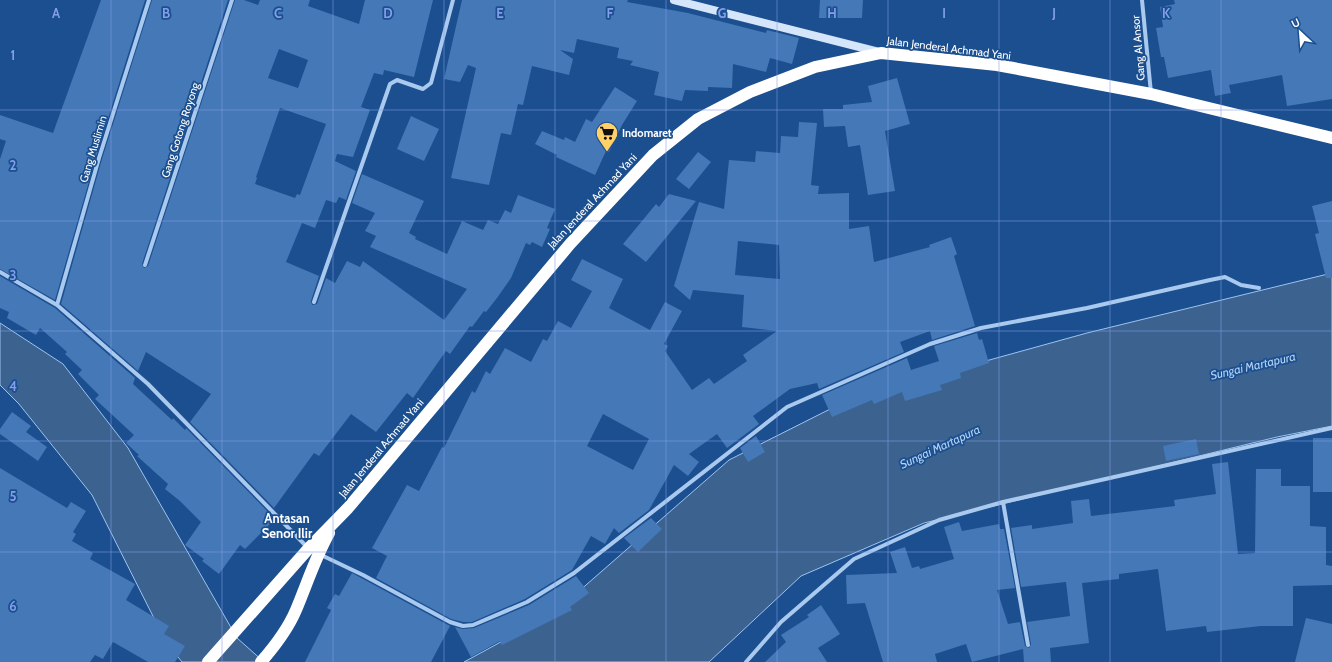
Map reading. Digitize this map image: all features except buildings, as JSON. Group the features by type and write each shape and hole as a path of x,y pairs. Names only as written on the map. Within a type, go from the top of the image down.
{"highway":[{"name":"Jalan Jenderal Achmad Yani","path":"212,658 270,593 313,551 339,517 570,244 653,155 698,119 750,92 815,67 881,53 997,65 1151,94 1332,138"},
{"name":"Jalan Jenderal Achmad Yani","path":"262,662 284,633 295,611 313,551"}],"street":[{"name":"Gang Muslimin","path":"57,305 99,158 148,0"},
{"name":"Gang Gotong Royong","path":"145,265 232,0"},
{"path":"314,302 390,84 396,80 423,89 431,83 453,0"},
{"path":"674,0 881,53"},
{"name":"Gang Al Ansor","path":"1142,0 1151,94"},
{"path":"0,272 57,305 148,384 313,551 363,575 450,622 463,626 473,625 527,602 574,573 787,407 923,347 981,328 1087,308 1225,277 1241,284 1258,288"},
{"path":"746,662 781,622 854,559 939,520 1003,502 1332,428"},
{"path":"1003,502 1028,645"}],"water":[{"name":"Sungai Martapura","path":"1332,273 1332,426 1277,437 924,523 801,576 709,662 464,662 554,613 729,460 852,398 1087,333"},
{"path":"0,323 63,364 128,448 237,638 264,662 182,662 166,642 92,495 19,404 0,385"}],"place":[{"name":"Indomaret","path":"607,152"}],"district":[{"name":"Antasan Senor Ilir","path":"287,526"}]}
